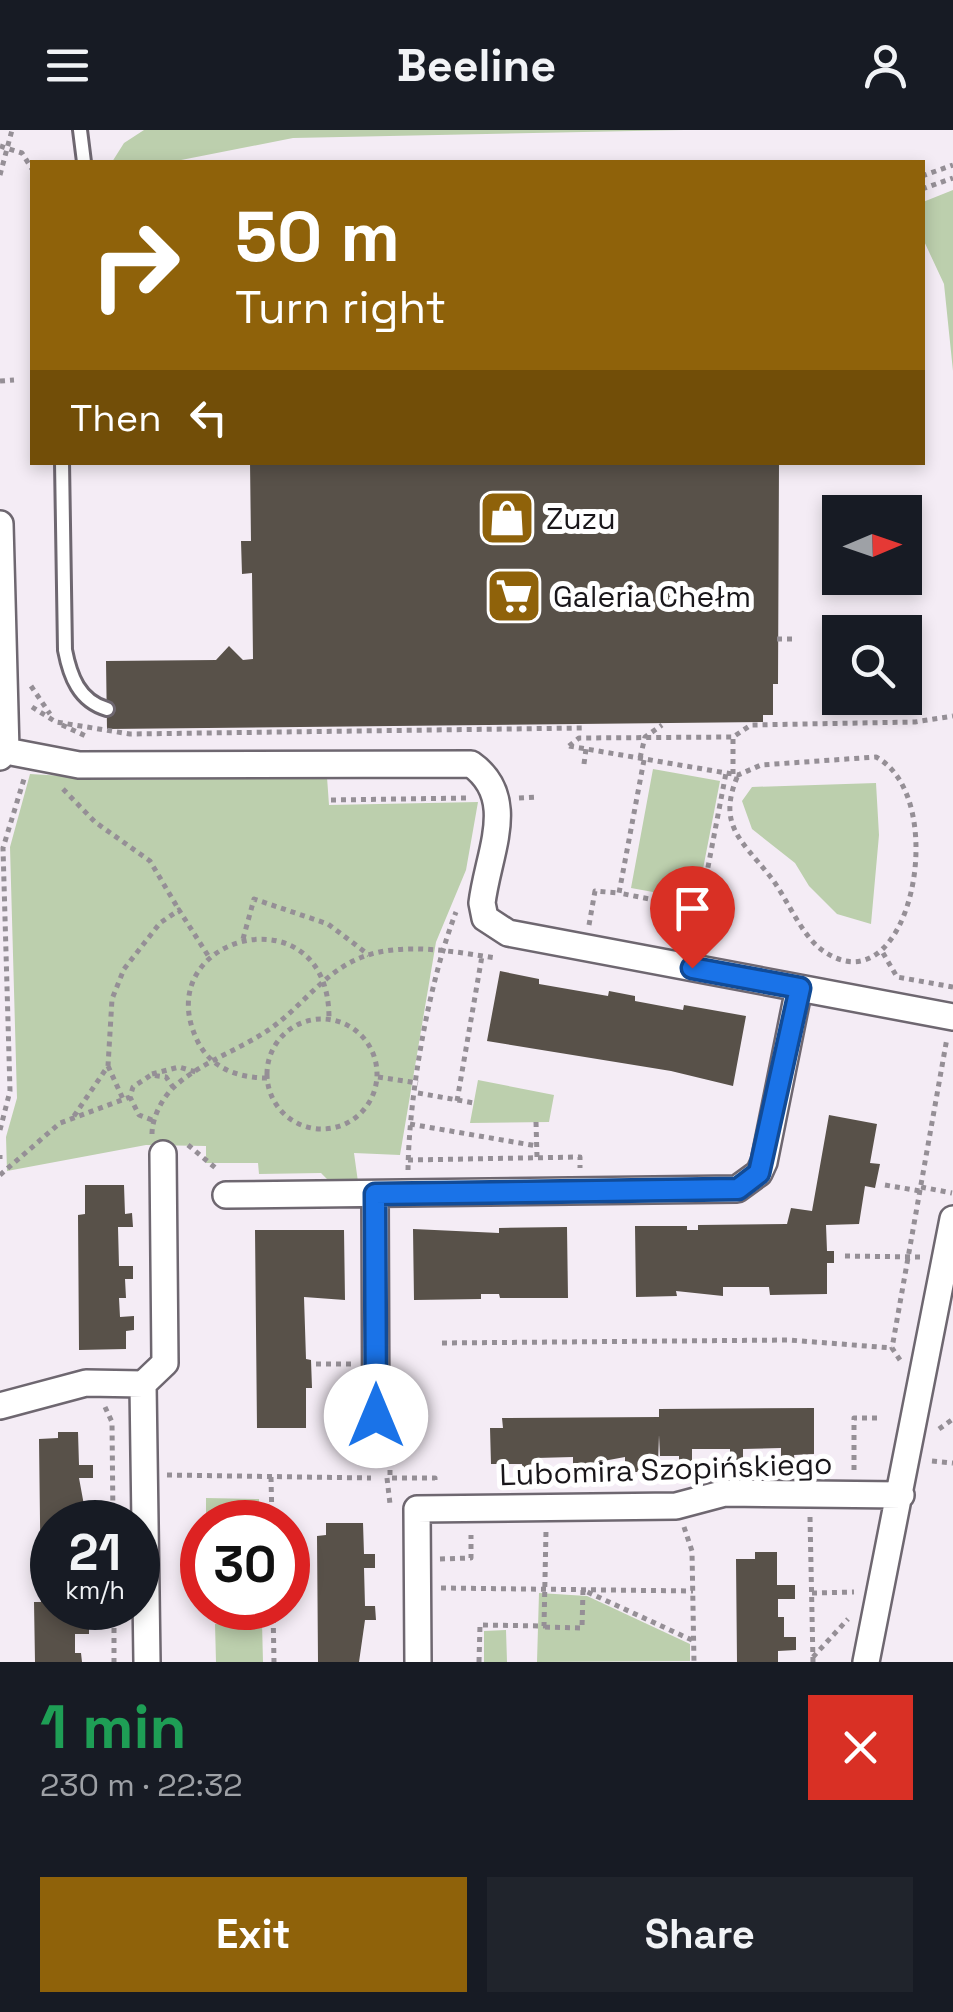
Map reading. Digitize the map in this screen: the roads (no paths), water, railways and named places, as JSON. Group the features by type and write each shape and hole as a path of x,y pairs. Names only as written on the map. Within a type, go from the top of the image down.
{"street":[{"path":"0,524 2,632 18,756 80,765 471,764 490,777 498,798 482,902 485,918 508,933 953,1017"},
{"path":"226,1195 738,1189 750,1182 764,1162 800,988"},
{"path":"0,1406 86,1383 143,1384 165,1363 167,1142"},
{"path":"375,1194 376,1452"},
{"path":"866,1662 953,1220"},
{"path":"143,1384 147,1662"},
{"name":"Lubomira Szopińskiego","path":"418,1662 416,1509 676,1506 725,1493 901,1495"}],"lane":[{"path":"80,130 82,160"},
{"path":"62,465 64,650 70,674 82,694 107,709"}],"place":[{"name":"Zuzu","path":"507,518"},
{"name":"Galeria Chełm","path":"514,596"}]}
